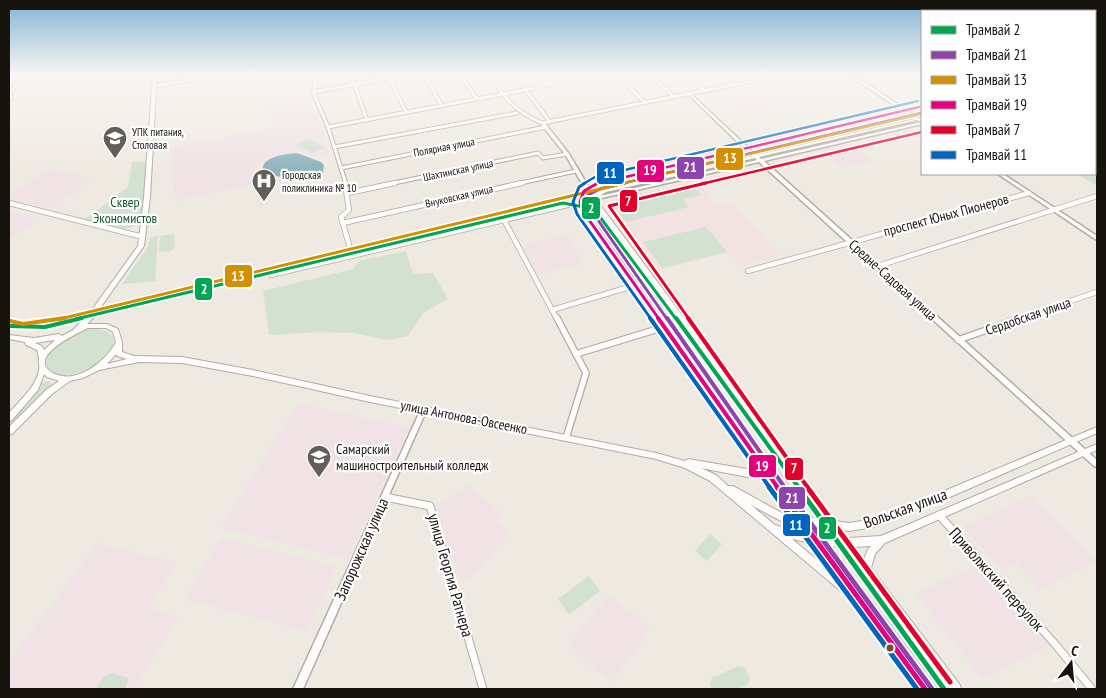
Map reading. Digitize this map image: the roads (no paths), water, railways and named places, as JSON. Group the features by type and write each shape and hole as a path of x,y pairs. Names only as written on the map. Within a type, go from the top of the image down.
{"main road":[{"path":"10,337 41,342 64,336 76,330 91,316 137,253 143,237 153,108"},
{"path":"931,689 820,539 764,456 592,212 591,204 594,199 956,689"},
{"path":"9,432 44,396 72,377 95,369 112,356 119,342 116,332 100,326 91,316"},
{"path":"76,330 100,326"},
{"path":"9,418 35,388 49,348 64,336"},
{"path":"10,337 40,348 43,353 43,365 53,376 72,377"},
{"name":"улица Антонова-Овсеенко","path":"119,342 120,354 141,359 182,360 218,366 656,456 688,465 713,478 766,525 878,617"},
{"name":"улица Антонова-Овсеенко","path":"95,369 141,359"},
{"name":"Вольская улица","path":"713,478 771,513 808,522 849,527 874,522 1097,430"},
{"name":"Вольская улица","path":"766,525 793,535 820,539 863,544 881,540 1097,447"},
{"path":"656,456 748,473 757,471 761,466 764,456"},
{"path":"866,568 871,552 881,540"}],"street":[{"path":"320,108 328,127 348,193 349,210 341,217 350,248"},
{"path":"362,108 367,120"},
{"path":"404,108 406,112"},
{"path":"328,127 425,108"},
{"path":"512,108 517,113 546,124"},
{"path":"536,108 594,199"},
{"name":"Полярная улица","path":"341,168 624,108"},
{"name":"Средне-Садовая улица","path":"705,108 958,340 1097,464"},
{"path":"903,108 920,118"},
{"path":"334,147 517,113"},
{"path":"760,159 920,118"},
{"path":"271,275 921,122"},
{"name":"Шахтинская улица","path":"348,193 538,153 543,158 567,154"},
{"name":"Внуковская улица","path":"343,222 576,171"},
{"path":"1002,175 1097,238"},
{"name":"проспект Юных Пионеров","path":"748,271 1030,193"},
{"name":"проспект Юных Пионеров","path":"878,266 1097,196"},
{"path":"9,204 143,237"},
{"path":"504,220 586,373 566,438"},
{"path":"552,310 643,283"},
{"name":"Сердобская улица","path":"958,340 1097,292"},
{"path":"576,354 671,325"},
{"name":"Запорожская улица","path":"298,689 424,409"},
{"name":"улица Георгия Ратнера","path":"385,497 430,506 483,689"},
{"name":"Приволжский переулок","path":"939,515 1055,644 1092,689"}],"water":[{"path":"297,153 321,162 324,165 323,173 309,179 265,174 263,168 268,160"}],"tram line":[{"name":"11","path":"890,108 595,177 579,187 573,202 577,214 792,519 917,689"},
{"name":"19","path":"917,108 598,183 584,191 580,202 582,210 797,515 925,689"},
{"name":"21","path":"921,113 600,189 588,195 586,203 802,512 932,689"},
{"name":"13","path":"10,321 23,324 58,320 561,198 921,114"},
{"name":"7","path":"921,132 609,206 817,501 950,682"},
{"name":"2","path":"9,326 45,327 563,203 594,209 608,225 944,689"}],"place":[{"name":"УПК питания, Столовая","path":"115,159"},
{"name":"Городская поликлиника № 10","path":"264,202"},
{"name":"Самарский машиностроительный колледж","path":"319,478"}],"park label":[{"name":"Сквер Экономистов","path":"125,210"}]}
